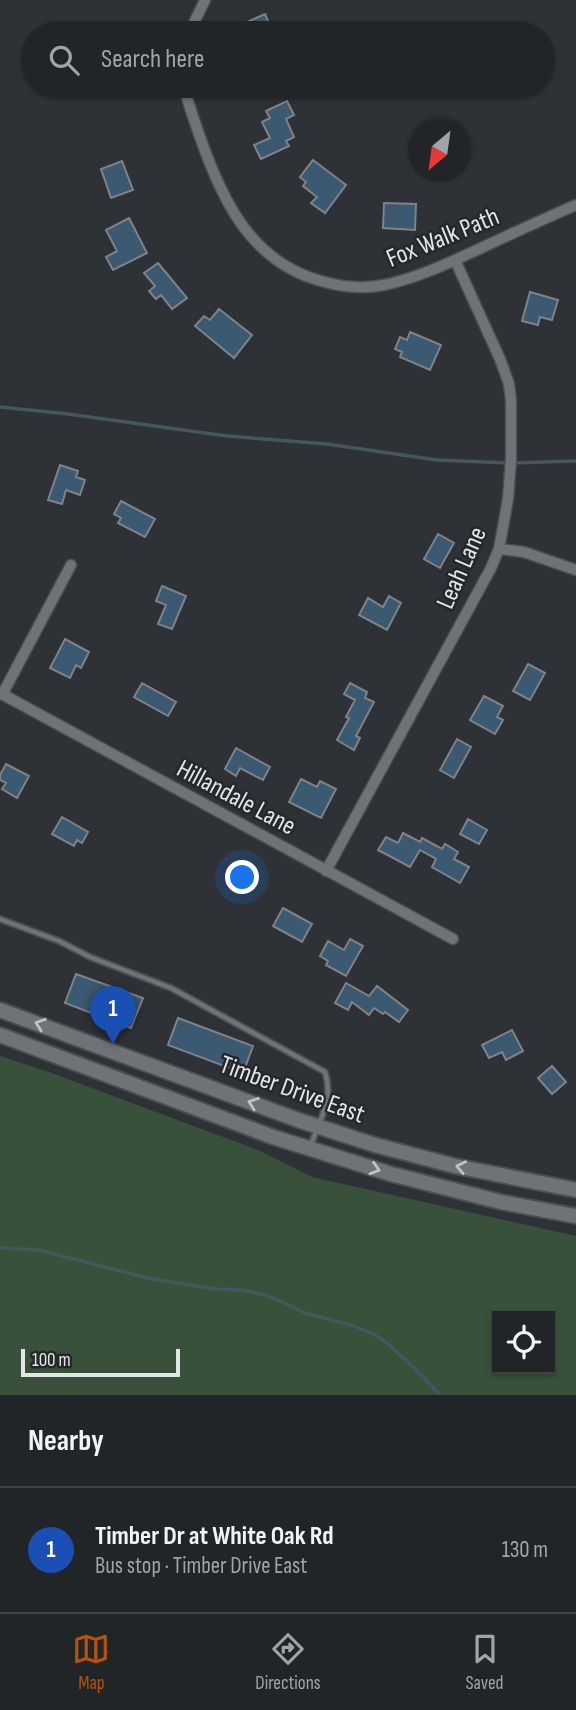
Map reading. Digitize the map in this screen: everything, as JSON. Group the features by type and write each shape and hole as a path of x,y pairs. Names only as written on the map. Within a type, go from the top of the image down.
{"main road":[{"name":"Timber Drive East","path":"0,1010 374,1145 454,1166 576,1190"},
{"name":"Timber Drive East","path":"0,1035 260,1133 310,1149 403,1177 501,1202 576,1216"}],"street":[{"path":"195,21 205,0"},
{"name":"Fox Walk Path","path":"187,98 207,157 229,206 243,228 277,262 309,278 327,283 361,287 405,280 576,205"},
{"name":"Leah Lane","path":"326,872 491,568 505,523 510,472 509,384 455,260"},
{"path":"499,549 524,552 576,570"},
{"path":"1,694 71,565"},
{"name":"Hillandale Lane","path":"1,694 453,939"}],"lane":[{"path":"0,919 171,988 325,1072 329,1085 328,1099 310,1149"}],"green space":[{"path":"0,1056 258,1150 312,1177 576,1236 576,1395 0,1395"}],"building":[{"path":"265,14 268,21 249,21"},
{"path":"287,101 294,115 286,119 294,137 286,141 289,146 261,159 254,145 270,138 262,122 270,118 266,111"},
{"path":"313,160 346,185 325,213 311,203 317,197 303,186 306,182 300,177"},
{"path":"122,161 133,190 111,198 101,169"},
{"path":"384,203 416,204 415,230 383,228"},
{"path":"129,218 147,253 113,270 106,257 117,251 106,230"},
{"path":"158,263 187,298 172,309 161,295 156,299 149,291 155,286 144,273"},
{"path":"530,292 558,300 552,320 540,317 538,325 522,321"},
{"path":"219,309 252,335 234,358 195,326 204,316 210,320"},
{"path":"410,332 441,345 430,370 400,357 402,352 395,349 400,337 407,340"},
{"path":"60,465 78,471 76,477 85,480 80,495 66,490 62,504 48,500"},
{"path":"121,501 155,519 145,537 118,523 121,518 114,514"},
{"path":"438,534 454,543 440,568 424,559"},
{"path":"162,586 186,596 172,629 158,624 166,605 156,601"},
{"path":"389,596 401,603 387,630 359,615 368,598 383,607"},
{"path":"65,639 89,652 81,668 76,665 70,678 50,668"},
{"path":"528,664 545,673 530,700 513,691"},
{"path":"142,683 176,702 168,716 134,697"},
{"path":"350,683 367,692 365,698 374,702 356,736 360,738 354,750 337,740 355,700 344,694"},
{"path":"484,696 503,706 497,717 503,720 495,734 470,720"},
{"path":"457,739 471,747 454,778 440,770"},
{"path":"236,748 270,767 263,780 240,768 236,776 225,769"},
{"path":"6,764 29,776 17,798 2,789 6,783 0,780 0,775"},
{"path":"301,779 317,787 320,781 336,789 321,818 289,802"},
{"path":"62,817 88,832 82,843 77,840 74,846 52,834"},
{"path":"468,819 487,830 479,844 460,834"},
{"path":"403,833 420,842 422,838 442,849 445,844 458,852 454,859 469,867 460,883 432,867 436,859 420,850 410,867 378,850 386,837 398,843"},
{"path":"283,908 312,924 302,942 273,926"},
{"path":"350,939 363,946 346,976 326,965 328,961 320,956 328,941 344,950"},
{"path":"76,974 143,998 131,1028 65,1003"},
{"path":"346,983 369,996 377,986 408,1010 399,1022 374,1008 369,1015 352,1002 348,1010 335,1003"},
{"path":"178,1018 253,1046 243,1073 168,1045"},
{"path":"512,1030 523,1051 506,1060 502,1052 489,1058 482,1045"},
{"path":"552,1066 566,1082 552,1094 538,1078"}],"waterway":[{"path":"0,407 227,436 327,444 437,460 511,463 576,461"},
{"path":"0,1248 39,1250 152,1279 269,1296 305,1313 373,1334 386,1342 440,1395"}],"place":[{"name":"Timber Dr at White Oak Rd","path":"113,1044"}]}
